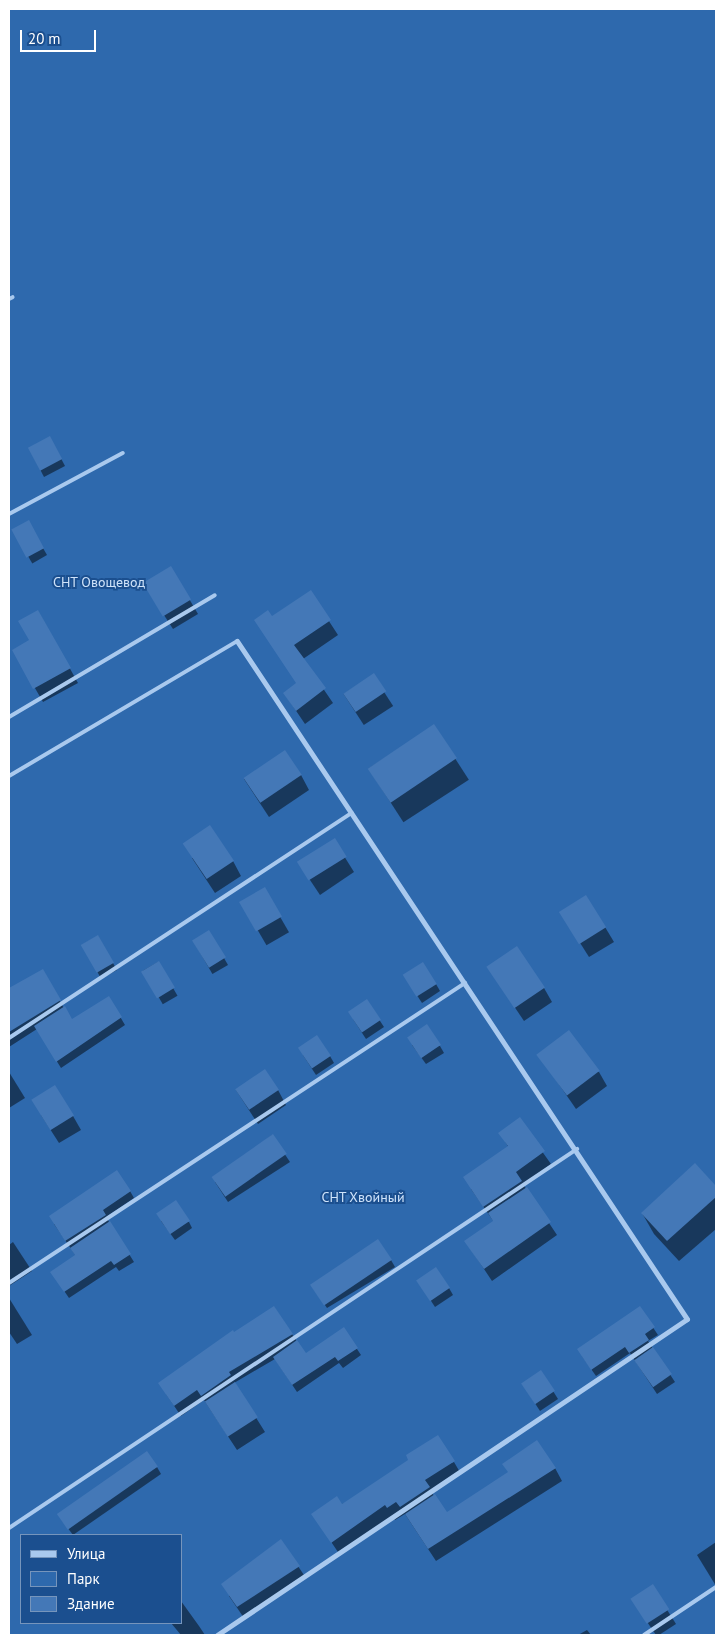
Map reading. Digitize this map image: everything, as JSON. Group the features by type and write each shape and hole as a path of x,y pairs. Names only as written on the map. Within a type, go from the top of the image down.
{"street":[{"path":"217,1635 687,1319 577,1149 237,641"}],"lane":[{"path":"9,514 122,453"},
{"path":"9,717 214,595"},
{"path":"9,776 237,641"},
{"path":"9,1038 353,812"},
{"path":"9,1283 465,983"},
{"path":"9,1528 577,1149"},
{"path":"644,1635 716,1587"}],"green space":[{"path":"9,9 716,9 716,1635 9,1635"}],"building":[{"path":"50,436 62,459 40,471 28,448"},
{"path":"29,520 44,548 26,558 11,529"},
{"path":"171,566 191,599 163,616 143,583"},
{"path":"311,590 331,620 294,645 326,688 296,711 283,693 296,683 254,620 268,610 272,616"},
{"path":"38,610 71,668 33,689 12,650 29,640 18,621"},
{"path":"374,673 386,691 356,712 343,694"},
{"path":"434,724 457,758 391,803 368,769"},
{"path":"285,750 302,775 260,803 244,778"},
{"path":"210,825 234,861 207,879 183,843"},
{"path":"335,838 347,857 308,881 297,862"},
{"path":"265,887 282,916 256,931 239,902"},
{"path":"586,895 606,927 579,944 559,912"},
{"path":"209,930 226,957 209,968 192,941"},
{"path":"98,935 114,963 97,973 81,945"},
{"path":"517,946 545,987 514,1008 486,967"},
{"path":"159,961 175,988 157,998 141,972"},
{"path":"423,962 437,984 416,997 403,975"},
{"path":"43,969 61,1000 9,1032 9,988"},
{"path":"109,996 122,1017 56,1062 34,1026 65,1006 72,1019"},
{"path":"367,999 381,1020 362,1033 348,1012"},
{"path":"427,1024 441,1045 421,1058 407,1037"},
{"path":"569,1030 600,1071 567,1095 536,1055"},
{"path":"317,1035 331,1056 312,1069 298,1048"},
{"path":"265,1069 279,1090 249,1110 235,1089"},
{"path":"55,1085 74,1116 50,1130 31,1100"},
{"path":"520,1117 545,1151 516,1172 522,1181 483,1207 463,1177 508,1146 498,1133"},
{"path":"273,1134 287,1154 225,1197 212,1177"},
{"path":"695,1163 716,1186 716,1197 667,1241 641,1213"},
{"path":"117,1170 131,1191 103,1210 106,1215 65,1241 49,1216"},
{"path":"527,1187 551,1222 484,1269 464,1241 493,1221 488,1213"},
{"path":"176,1200 190,1221 170,1234 156,1213"},
{"path":"110,1221 131,1254 114,1265 111,1261 64,1292 50,1272 75,1255 70,1248"},
{"path":"378,1239 392,1260 324,1306 310,1285"},
{"path":"436,1267 450,1288 430,1301 416,1280"},
{"path":"274,1306 293,1334 229,1372 231,1375 201,1396 197,1390 174,1406 158,1383 233,1330 234,1332"},
{"path":"640,1306 655,1327 645,1334 649,1340 629,1353 625,1347 591,1370 577,1349"},
{"path":"344,1327 358,1348 338,1361 335,1357 292,1385 273,1357 297,1340 306,1353"},
{"path":"653,1347 672,1374 653,1387 634,1360"},
{"path":"541,1370 555,1391 535,1404 521,1383"},
{"path":"235,1382 258,1417 228,1437 205,1402"},
{"path":"438,1435 455,1461 425,1480 430,1487 400,1507 396,1502 387,1508 385,1505 331,1543 311,1514 337,1496 342,1504 408,1460 406,1455"},
{"path":"537,1440 556,1468 428,1549 405,1514 435,1494 447,1512 508,1472 502,1464"},
{"path":"147,1451 158,1467 68,1530 57,1514"},
{"path":"281,1539 300,1566 237,1607 221,1584"},
{"path":"653,1584 669,1609 647,1624 630,1599"}],"park label":[{"name":"СНТ Овощевод","path":"99,582"},
{"name":"СНТ Хвойный","path":"363,1197"}]}
